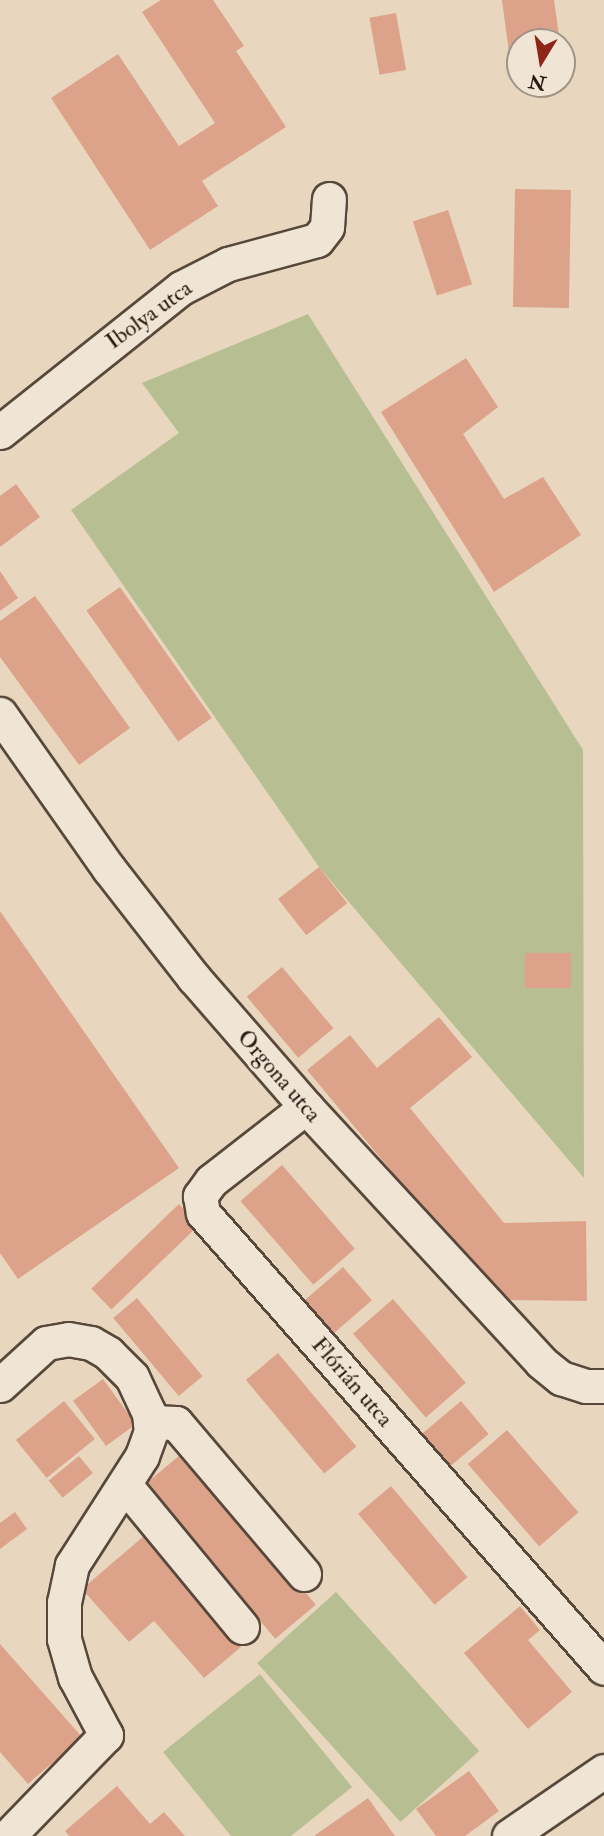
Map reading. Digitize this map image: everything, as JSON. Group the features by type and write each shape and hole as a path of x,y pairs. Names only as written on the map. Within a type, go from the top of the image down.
{"street":[{"name":"Ibolya utca","path":"0,432 181,288 228,264 317,240 327,227 330,199"},
{"name":"Orgona utca","path":"0,714 177,957 306,1107 541,1362 561,1377 586,1386 604,1386"},
{"name":"Flórián utca","path":"306,1107 211,1181 200,1196 203,1213 604,1668"},
{"path":"0,1385 46,1343 68,1339 91,1343 108,1353 132,1377 150,1422 142,1456 72,1565 64,1602 64,1639 75,1677 106,1735 9,1828"},
{"path":"150,1422 176,1423 304,1574"},
{"path":"125,1485 243,1627"},
{"path":"509,1836 604,1771"}],"green space":[{"path":"308,314 583,750 584,1178 319,867 71,510 179,433 142,383"},
{"path":"336,1592 479,1751 400,1822 257,1663"},
{"path":"260,1674 352,1787 291,1836 231,1836 163,1752"}],"building":[{"path":"161,0 213,0 244,46 236,51 286,127 202,181 218,206 150,250 51,98 118,54 179,146 215,123 142,12"},
{"path":"502,0 554,0 558,28 506,28 506,30"},
{"path":"396,13 406,70 379,75 369,18"},
{"path":"515,189 571,190 569,308 513,307"},
{"path":"448,210 472,284 437,296 413,221"},
{"path":"466,358 498,407 463,434 504,499 543,477 581,535 494,592 381,412"},
{"path":"16,484 40,517 0,547 0,496"},
{"path":"0,571 18,598 0,611"},
{"path":"120,587 212,718 178,742 86,611"},
{"path":"35,596 130,728 79,765 0,657 0,621"},
{"path":"319,867 347,903 306,935 278,899"},
{"path":"0,911 179,1168 18,1279 0,1253"},
{"path":"525,953 571,953 571,988 525,988"},
{"path":"282,967 333,1028 298,1058 247,997"},
{"path":"439,1017 472,1057 410,1108 504,1223 586,1221 587,1301 499,1300 307,1070 350,1035 377,1068"},
{"path":"282,1165 355,1249 313,1285 240,1201"},
{"path":"179,1204 199,1225 111,1310 91,1289"},
{"path":"343,1267 372,1300 332,1335 303,1302"},
{"path":"137,1298 203,1376 179,1396 113,1318"},
{"path":"393,1299 466,1383 426,1418 353,1334"},
{"path":"278,1353 356,1446 324,1473 246,1380"},
{"path":"103,1379 136,1424 106,1446 73,1401"},
{"path":"64,1401 95,1439 47,1478 16,1440"},
{"path":"461,1401 489,1434 447,1469 420,1436"},
{"path":"507,1430 579,1512 539,1546 468,1464"},
{"path":"186,1450 316,1605 275,1639 145,1484"},
{"path":"79,1456 93,1473 63,1498 49,1481"},
{"path":"391,1486 467,1577 435,1605 358,1514"},
{"path":"15,1512 27,1529 0,1549 0,1523"},
{"path":"144,1536 241,1647 204,1678 154,1621 129,1642 82,1589"},
{"path":"520,1606 540,1630 528,1640 572,1692 528,1729 464,1653"},
{"path":"0,1644 82,1737 28,1784 0,1752"},
{"path":"469,1771 499,1811 465,1836 436,1836 416,1809"},
{"path":"117,1786 150,1824 164,1812 185,1836 69,1836 65,1831"},
{"path":"368,1798 395,1836 314,1836"}]}
